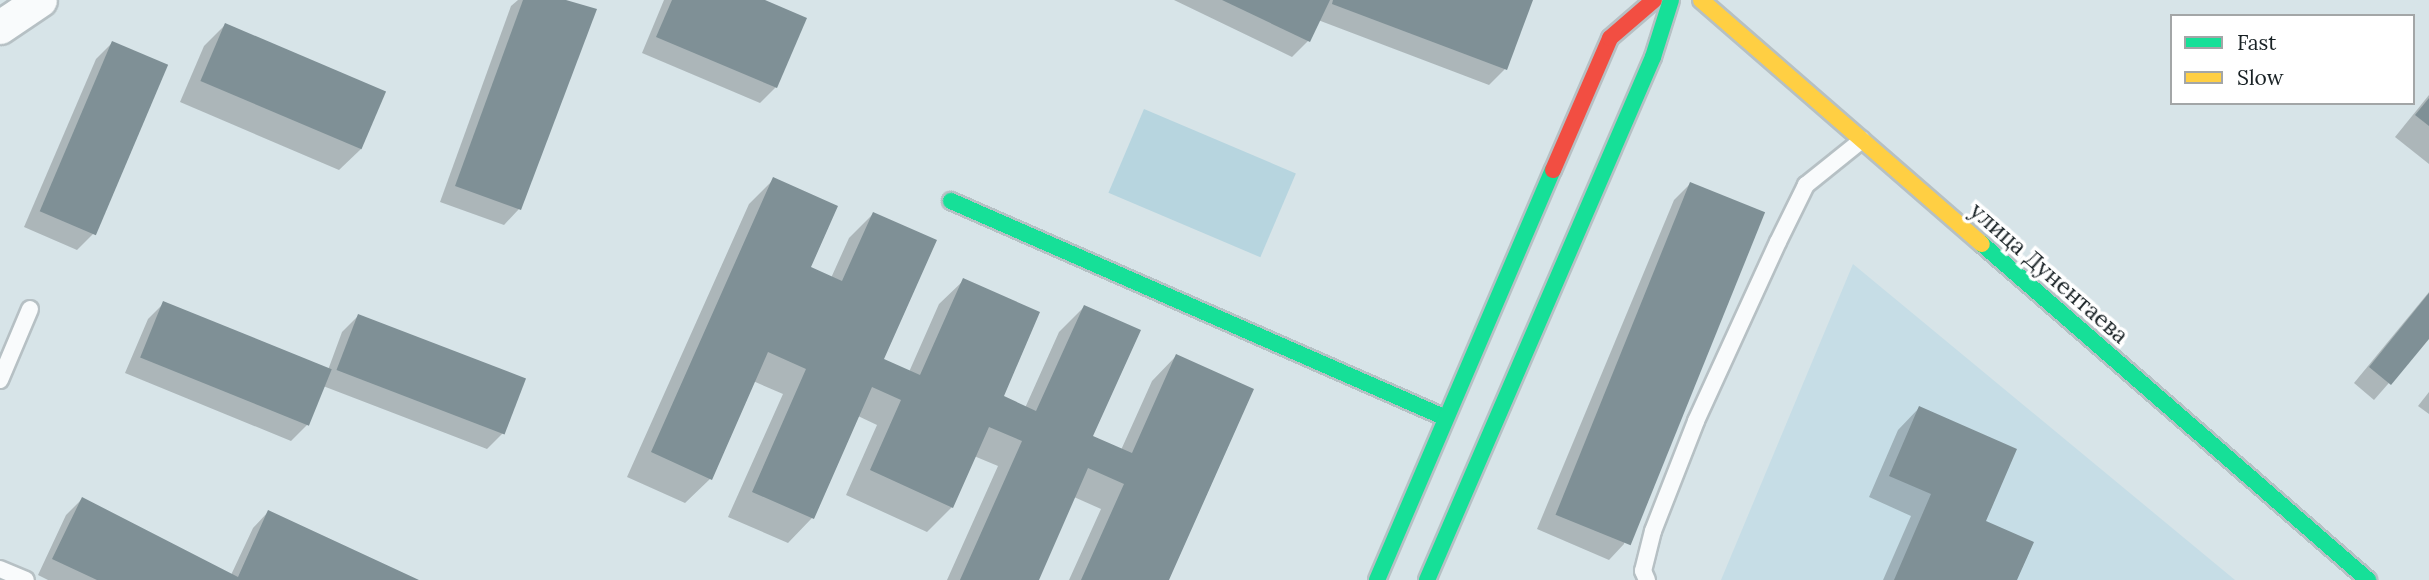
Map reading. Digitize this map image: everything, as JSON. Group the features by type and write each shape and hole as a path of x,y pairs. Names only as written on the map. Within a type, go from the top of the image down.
{"street":[{"path":"0,27 40,0"},
{"path":"1377,580 1610,38 1654,0"},
{"path":"1427,580 1653,57 1671,0"},
{"name":"улица Дунентаева","path":"1700,0 2368,580"},
{"path":"951,201 1447,418"}],"lane":[{"path":"1647,580 1643,571 1653,531 1696,421 1778,242 1807,184 1862,140"},
{"path":"0,380 30,309"},
{"path":"0,569 26,580"}],"shaded area":[{"path":"1144,109 1296,173 1260,257 1108,193"},
{"path":"1853,264 2235,580 1721,580"}],"building":[{"path":"523,0 566,0 597,9 521,210 455,186"},
{"path":"672,0 765,0 807,18 777,88 656,37"},
{"path":"1222,0 1330,0 1310,42"},
{"path":"1333,0 1533,0 1507,70 1332,4"},
{"path":"225,23 386,91 361,149 200,81"},
{"path":"112,41 168,65 96,235 40,211"},
{"path":"2429,98 2429,126 2415,115"},
{"path":"773,177 838,206 811,267 842,281 873,212 937,240 884,359 920,375 963,278 1040,312 1004,396 1036,411 1084,305 1141,330 1093,436 1132,453 1176,354 1254,389 1169,580 1081,580 1124,484 1088,468 1039,580 960,580 1022,441 989,427 953,508 870,470 901,400 872,387 814,519 752,492 806,369 768,352 712,480 651,452"},
{"path":"1690,182 1765,212 1631,545 1556,515"},
{"path":"2429,293 2429,339 2391,385 2369,367"},
{"path":"163,301 332,369 309,426 140,358"},
{"path":"358,314 526,379 505,435 336,370"},
{"path":"1919,406 2017,449 1986,521 2034,542 2017,580 1894,580 1931,494 1889,476"},
{"path":"82,497 238,577 268,510 419,580 97,580 52,559"}],"traffic: fast":[{"path":"1427,580 1653,57 1671,0"},
{"path":"1377,580 1553,170"},
{"path":"951,201 1446,418"},
{"path":"1982,244 2368,580"}],"traffic: slow":[{"path":"1701,0 1982,244"}],"traffic: jam":[{"path":"1553,170 1610,38 1654,0"}]}
